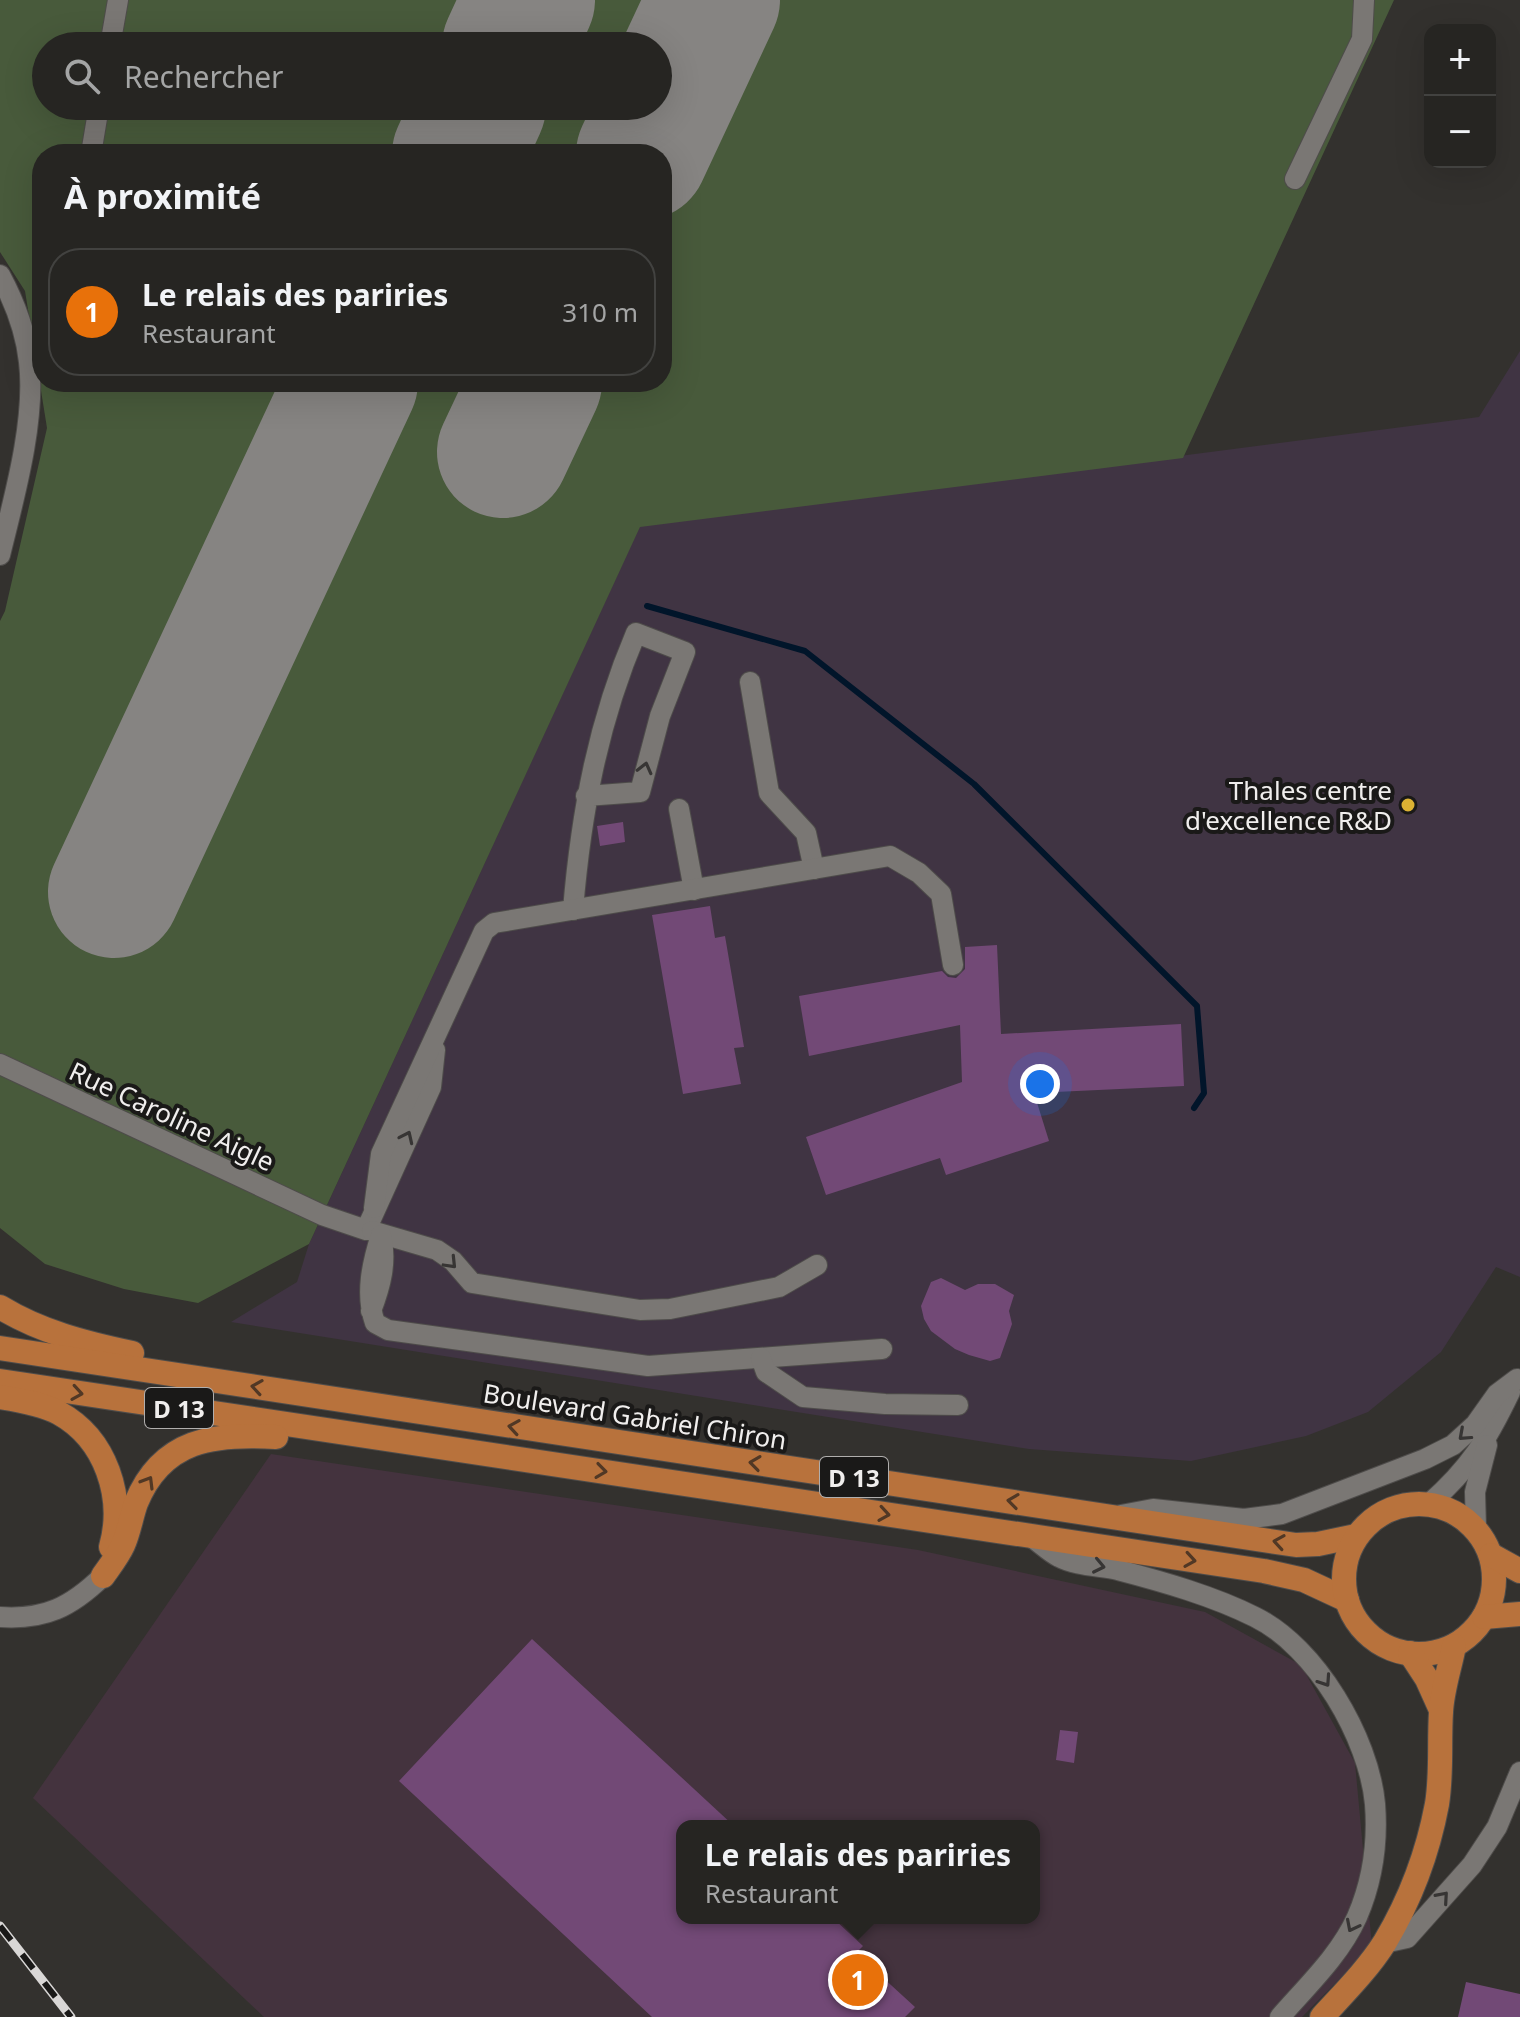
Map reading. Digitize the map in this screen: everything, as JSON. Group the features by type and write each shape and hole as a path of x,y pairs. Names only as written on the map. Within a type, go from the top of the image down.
{"main road":[{"path":"0,1307 50,1332 172,1363 193,1377"},
{"name":"Boulevard Gabriel Chiron","path":"0,1348 1296,1545 1356,1536"},
{"name":"D 13","path":"0,1381 1264,1571 1304,1580 1347,1600"},
{"path":"0,1397 59,1413 97,1447 109,1470 115,1506 113,1538 103,1576"},
{"path":"103,1576 124,1543 149,1476 168,1457 186,1447 205,1439 239,1435 316,1440 358,1435"},
{"path":"1408,1504 1429,1504 1446,1508 1476,1528 1491,1555 1495,1576 1492,1597 1484,1617 1466,1638 1454,1646 1432,1653 1410,1653 1389,1648 1370,1636 1356,1620 1343,1584 1344,1567 1356,1536 1370,1521 1388,1510 1408,1504"},
{"path":"1491,1555 1520,1571"},
{"path":"1484,1617 1520,1614"},
{"path":"1322,2017 1357,1979 1384,1943 1405,1904 1432,1827 1441,1759 1441,1710 1454,1646"},
{"path":"1410,1653 1427,1679 1441,1710"}],"street":[{"path":"112,32 118,0"},
{"path":"1295,179 1362,39 1364,0"},
{"path":"93,144 97,120"},
{"path":"0,275 9,318 29,362 22,458 0,555"},
{"path":"573,910 578,843 586,796 616,681 636,633 685,652 660,716 640,792 586,796"},
{"path":"750,682 769,793 806,833 814,869"},
{"path":"679,809 694,890"},
{"path":"882,1349 648,1366 388,1330 375,1323 371,1311 380,1288 386,1254 373,1232 381,1154 484,931 494,923 890,856 919,873 941,894 953,965"},
{"name":"Rue Caroline Aigle","path":"0,1064 322,1215 437,1250 453,1261 472,1283 640,1310 670,1309 771,1288 817,1265"},
{"path":"761,1358 766,1372 803,1397 885,1404 958,1405"},
{"path":"1429,1504 1458,1479 1489,1437 1518,1376"},
{"path":"1117,1516 1153,1509 1244,1519 1282,1514 1425,1459 1453,1445 1475,1425 1497,1394 1518,1376"},
{"path":"1476,1528 1475,1492 1489,1437"},
{"path":"1030,1536 1060,1558 1118,1570 1185,1590 1256,1617 1286,1636 1313,1665 1351,1726 1364,1757 1375,1801 1376,1835 1371,1872 1357,1916 1341,1946 1280,2017"},
{"path":"0,1617 20,1619 51,1614 83,1596 103,1576"},
{"path":"1384,1943 1407,1938 1472,1865 1497,1827 1520,1772"}],"shaded area":[{"path":"1520,351 1520,1277 1496,1267 1441,1352 1368,1412 1306,1436 1191,1461 1029,1449 231,1322 297,1282 309,1244 640,526 1479,417"},
{"path":"271,1454 918,1550 1205,1612 1301,1665 1355,1763 1372,1946 1302,2017 264,2017 33,1798"}],"green space":[{"path":"0,0 1394,0 1183,458 640,527 309,1244 198,1303 124,1289 45,1264 0,1228 0,621 5,611 47,428 41,392 672,392 672,144 32,144 32,335 25,291 0,252"}],"building":[{"path":"623,822 625,842 600,846 597,826"},
{"path":"710,906 715,938 725,936 744,1047 734,1048 741,1084 683,1094 652,915"},
{"path":"997,945 1001,1034 1181,1024 1184,1086 1034,1093 1049,1141 946,1175 940,1158 826,1195 806,1137 962,1082 960,1025 809,1056 799,996 942,971 948,977 956,978 965,969 965,947"},
{"path":"941,1278 965,1290 978,1284 995,1284 1014,1295 1009,1311 1012,1324 1000,1358 990,1361 969,1355 955,1349 931,1331 921,1306 931,1282"},
{"path":"532,1639 728,1820 676,1820 676,1924 839,1924 863,1946 856,1953 915,2007 905,2017 652,2017 399,1781"},
{"path":"1060,1730 1078,1732 1074,1763 1056,1760"},
{"path":"1466,1982 1520,1994 1520,2017 1458,2017"}],"waterway":[{"path":"647,606 805,651 974,784 1197,1006 1204,1093 1194,1108"}],"runway":[{"path":"514,32 529,0"},
{"path":"672,90 714,0"},
{"path":"463,144 474,120"},
{"path":"647,144 658,120"},
{"path":"114,892 347,392"},
{"path":"503,452 531,392"}],"railway":[{"path":"0,1926 71,2017"}],"place":[{"name":"Thales centre d'excellence R&D","path":"1408,805"},
{"name":"Le relais des pariries","path":"858,1980"}]}
